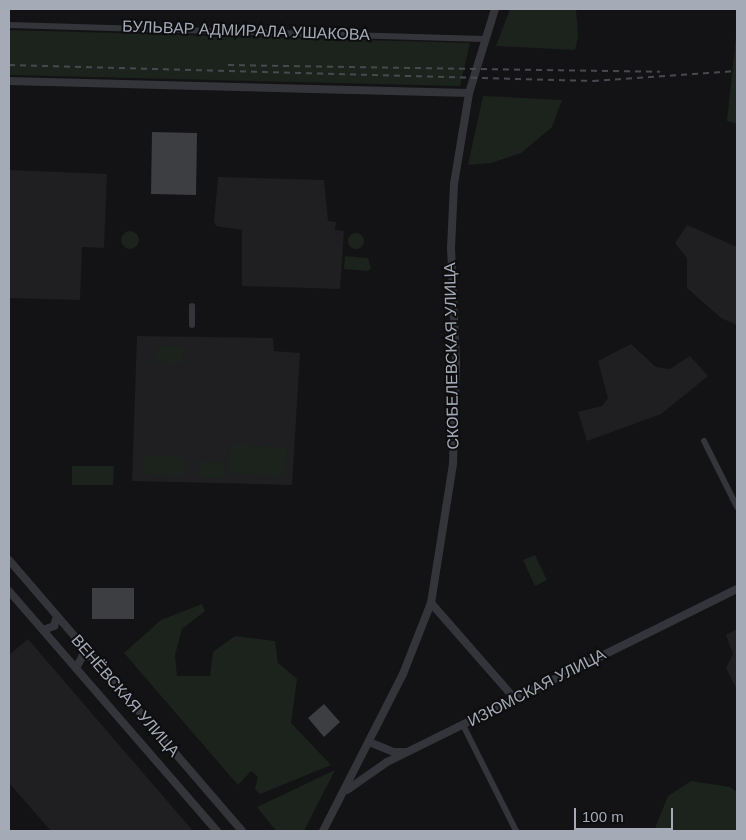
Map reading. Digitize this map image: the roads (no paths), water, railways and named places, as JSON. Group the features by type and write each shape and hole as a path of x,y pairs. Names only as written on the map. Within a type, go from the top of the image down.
{"street":[{"name":"СКОБЕЛЕВСКАЯ УЛИЦА","path":"323,831 369,742 432,603 454,464 456,362 451,248 456,169 469,93 484,39 495,9"},
{"name":"БУЛЬВАР АДМИРАЛА УШАКОВА","path":"9,24 484,39"},
{"path":"9,82 469,93"},
{"path":"192,306 192,325"},
{"path":"704,441 737,507"},
{"name":"ВЕНЁВСКАЯ УЛИЦА","path":"9,560 242,831"},
{"name":"ИЗЮМСКАЯ УЛИЦА","path":"342,795 360,778 408,752 737,589"},
{"name":"ВЕНЁВСКАЯ УЛИЦА","path":"9,591 216,831"},
{"path":"432,603 515,700"},
{"path":"43,630 54,626 57,616"},
{"path":"76,668 82,657 91,656"},
{"path":"463,725 516,831"},
{"path":"369,742 394,752 408,752"}],"railway":[{"path":"9,65 593,81 737,71"},
{"path":"228,65 660,72"}]}
